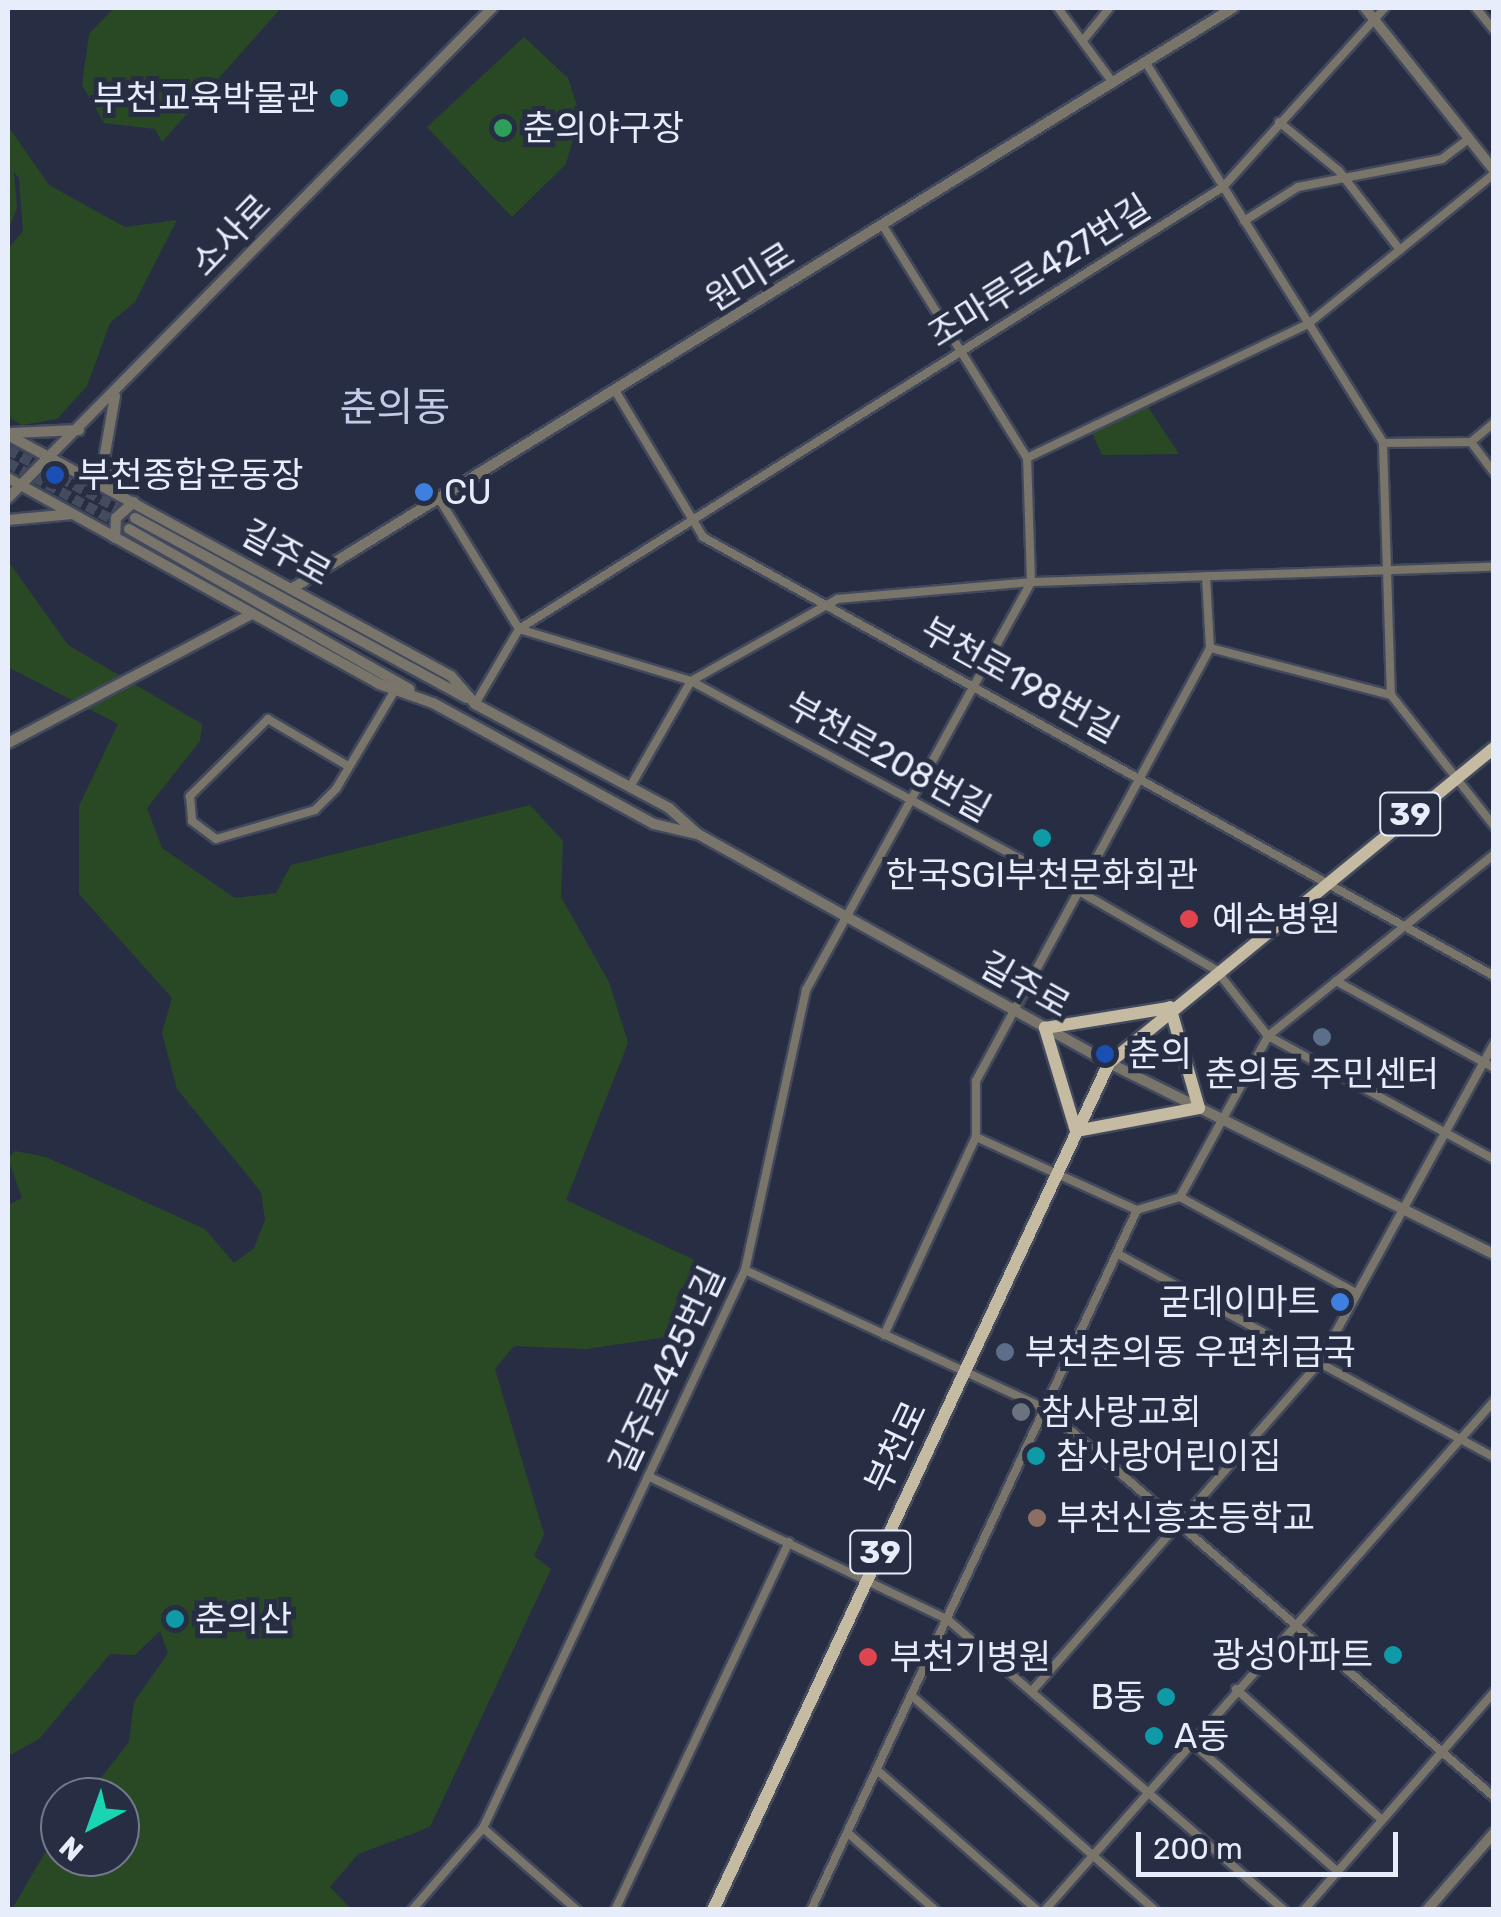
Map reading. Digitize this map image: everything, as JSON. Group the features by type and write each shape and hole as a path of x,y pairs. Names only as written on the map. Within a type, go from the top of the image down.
{"main road":[{"name":"부천로","path":"712,1910 1109,1063 1170,1007 1494,748"},
{"path":"1170,1007 1199,1108 1076,1131 1045,1028 1170,1007"}],"street":[{"name":"소사로","path":"8,498 80,430 492,8"},
{"path":"1058,8 1085,38 1113,83"},
{"path":"1085,38 1109,8"},
{"name":"원미로","path":"293,588 1234,8"},
{"name":"조마루로427번길","path":"519,628 1223,187 1369,12 1385,8"},
{"path":"1476,8 1494,30"},
{"path":"1027,458 1308,324 1494,172 1369,12"},
{"path":"1146,63 1383,443 1391,696 1494,826"},
{"path":"1280,122 1343,176 1400,250"},
{"path":"1244,221 1298,187 1442,159 1470,139"},
{"path":"883,226 1027,458 1031,582"},
{"path":"616,392 692,521"},
{"path":"116,393 104,459 120,495"},
{"path":"1383,443 1470,442 1494,423"},
{"path":"8,434 80,430"},
{"name":"길주로","path":"8,434 451,676 475,704"},
{"path":"1470,442 1494,472"},
{"name":"길주로","path":"8,478 252,614 396,690 433,703"},
{"path":"440,500 519,628 475,704"},
{"path":"114,538 116,518 134,502"},
{"path":"8,520 74,514"},
{"name":"길주로","path":"136,518 612,777 698,834 1109,1063 1494,1254"},
{"name":"부천로198번길","path":"692,521 703,537 1494,976"},
{"name":"길주로","path":"128,529 601,794 698,834"},
{"path":"630,788 691,681 826,604 1031,582 1494,567"},
{"path":"316,600 317,573"},
{"path":"884,1335 976,1137 976,1081 1210,648 1206,576"},
{"name":"길주로425번길","path":"412,1910 482,1828 745,1270 806,990 1031,582"},
{"path":"8,743 252,614"},
{"name":"부천로208번길","path":"519,628 691,681 1077,890 1216,970"},
{"path":"1210,648 1391,696"},
{"path":"348,766 268,719 190,796 192,821 216,839 297,818 326,802 396,690"},
{"path":"601,794 618,792 612,777"},
{"path":"1180,1197 1268,1036 1494,854"},
{"path":"1216,970 1268,1036 1494,1158"},
{"path":"1336,982 1494,1068"},
{"path":"1032,1691 1319,1363 1400,1207 1494,1044"},
{"path":"976,1137 1137,1210 1180,1197 1356,1293"},
{"path":"811,1910 1137,1210"},
{"path":"1118,1254 1494,1457"},
{"path":"745,1270 1046,1408 1494,1797"},
{"path":"877,1770 1041,1910 1494,1401"},
{"path":"648,1476 948,1619 1284,1910"},
{"path":"614,1910 789,1542"},
{"path":"1236,1689 1382,1820"},
{"path":"1304,1910 1494,1692"},
{"path":"912,1695 1155,1910"},
{"path":"1190,1741 1337,1871"},
{"path":"482,1828 576,1910"},
{"path":"848,1833 935,1910"},
{"path":"1427,1910 1494,1834"}],"green space":[{"path":"114,8 281,8 162,142 155,129 104,123 82,85 89,34"},
{"name":"춘의야구장","path":"524,37 568,78 580,115 566,164 512,217 427,127"},
{"path":"8,126 49,185 125,227 177,220 135,302 110,323 87,386 57,419 22,425 8,417 8,249 23,231 19,178 14,172 17,208 8,231"},
{"path":"1148,407 1179,454 1102,455 1092,433"},
{"path":"8,561 68,645 202,724 200,741 147,808 162,848 235,898 276,893 291,865 530,805 563,841 561,897 609,982 628,1043 566,1200 703,1264 668,1337 586,1349 514,1346 495,1369 544,1534 534,1556 551,1569 430,1827 358,1854 330,1887 351,1909 12,1909 40,1861 40,1877 140,1877 140,1777 102,1777 129,1742 134,1702 168,1653 160,1631 135,1655 110,1654 39,1739 8,1756 8,1205 22,1198 8,1158 15,1151 46,1157 205,1229 234,1263 254,1248 265,1220 261,1192 177,1089 162,1033 172,998 79,894 79,806 118,724 8,667"}],"tunnel":[{"path":"8,450 130,515"},
{"path":"8,463 129,529"}],"place":[{"name":"부천교육박물관","path":"339,98"},
{"name":"춘의야구장","path":"503,128"},
{"name":"부천종합운동장","path":"55,475"},
{"name":"CU","path":"424,492"},
{"name":"한국SGI부천문화회관","path":"1042,838"},
{"name":"예손병원","path":"1189,919"},
{"name":"춘의동 주민센터","path":"1322,1037"},
{"name":"춘의","path":"1105,1054"},
{"name":"굳데이마트","path":"1340,1302"},
{"name":"부천춘의동 우편취급국","path":"1005,1352"},
{"name":"참사랑교회","path":"1021,1412"},
{"name":"참사랑어린이집","path":"1036,1456"},
{"name":"부천신흥초등학교","path":"1037,1518"},
{"name":"춘의산","path":"175,1619"},
{"name":"광성아파트","path":"1393,1655"},
{"name":"부천기병원","path":"868,1657"},
{"name":"B동","path":"1166,1697"},
{"name":"A동","path":"1154,1736"}],"district":[{"name":"춘의동","path":"395,408"}]}
